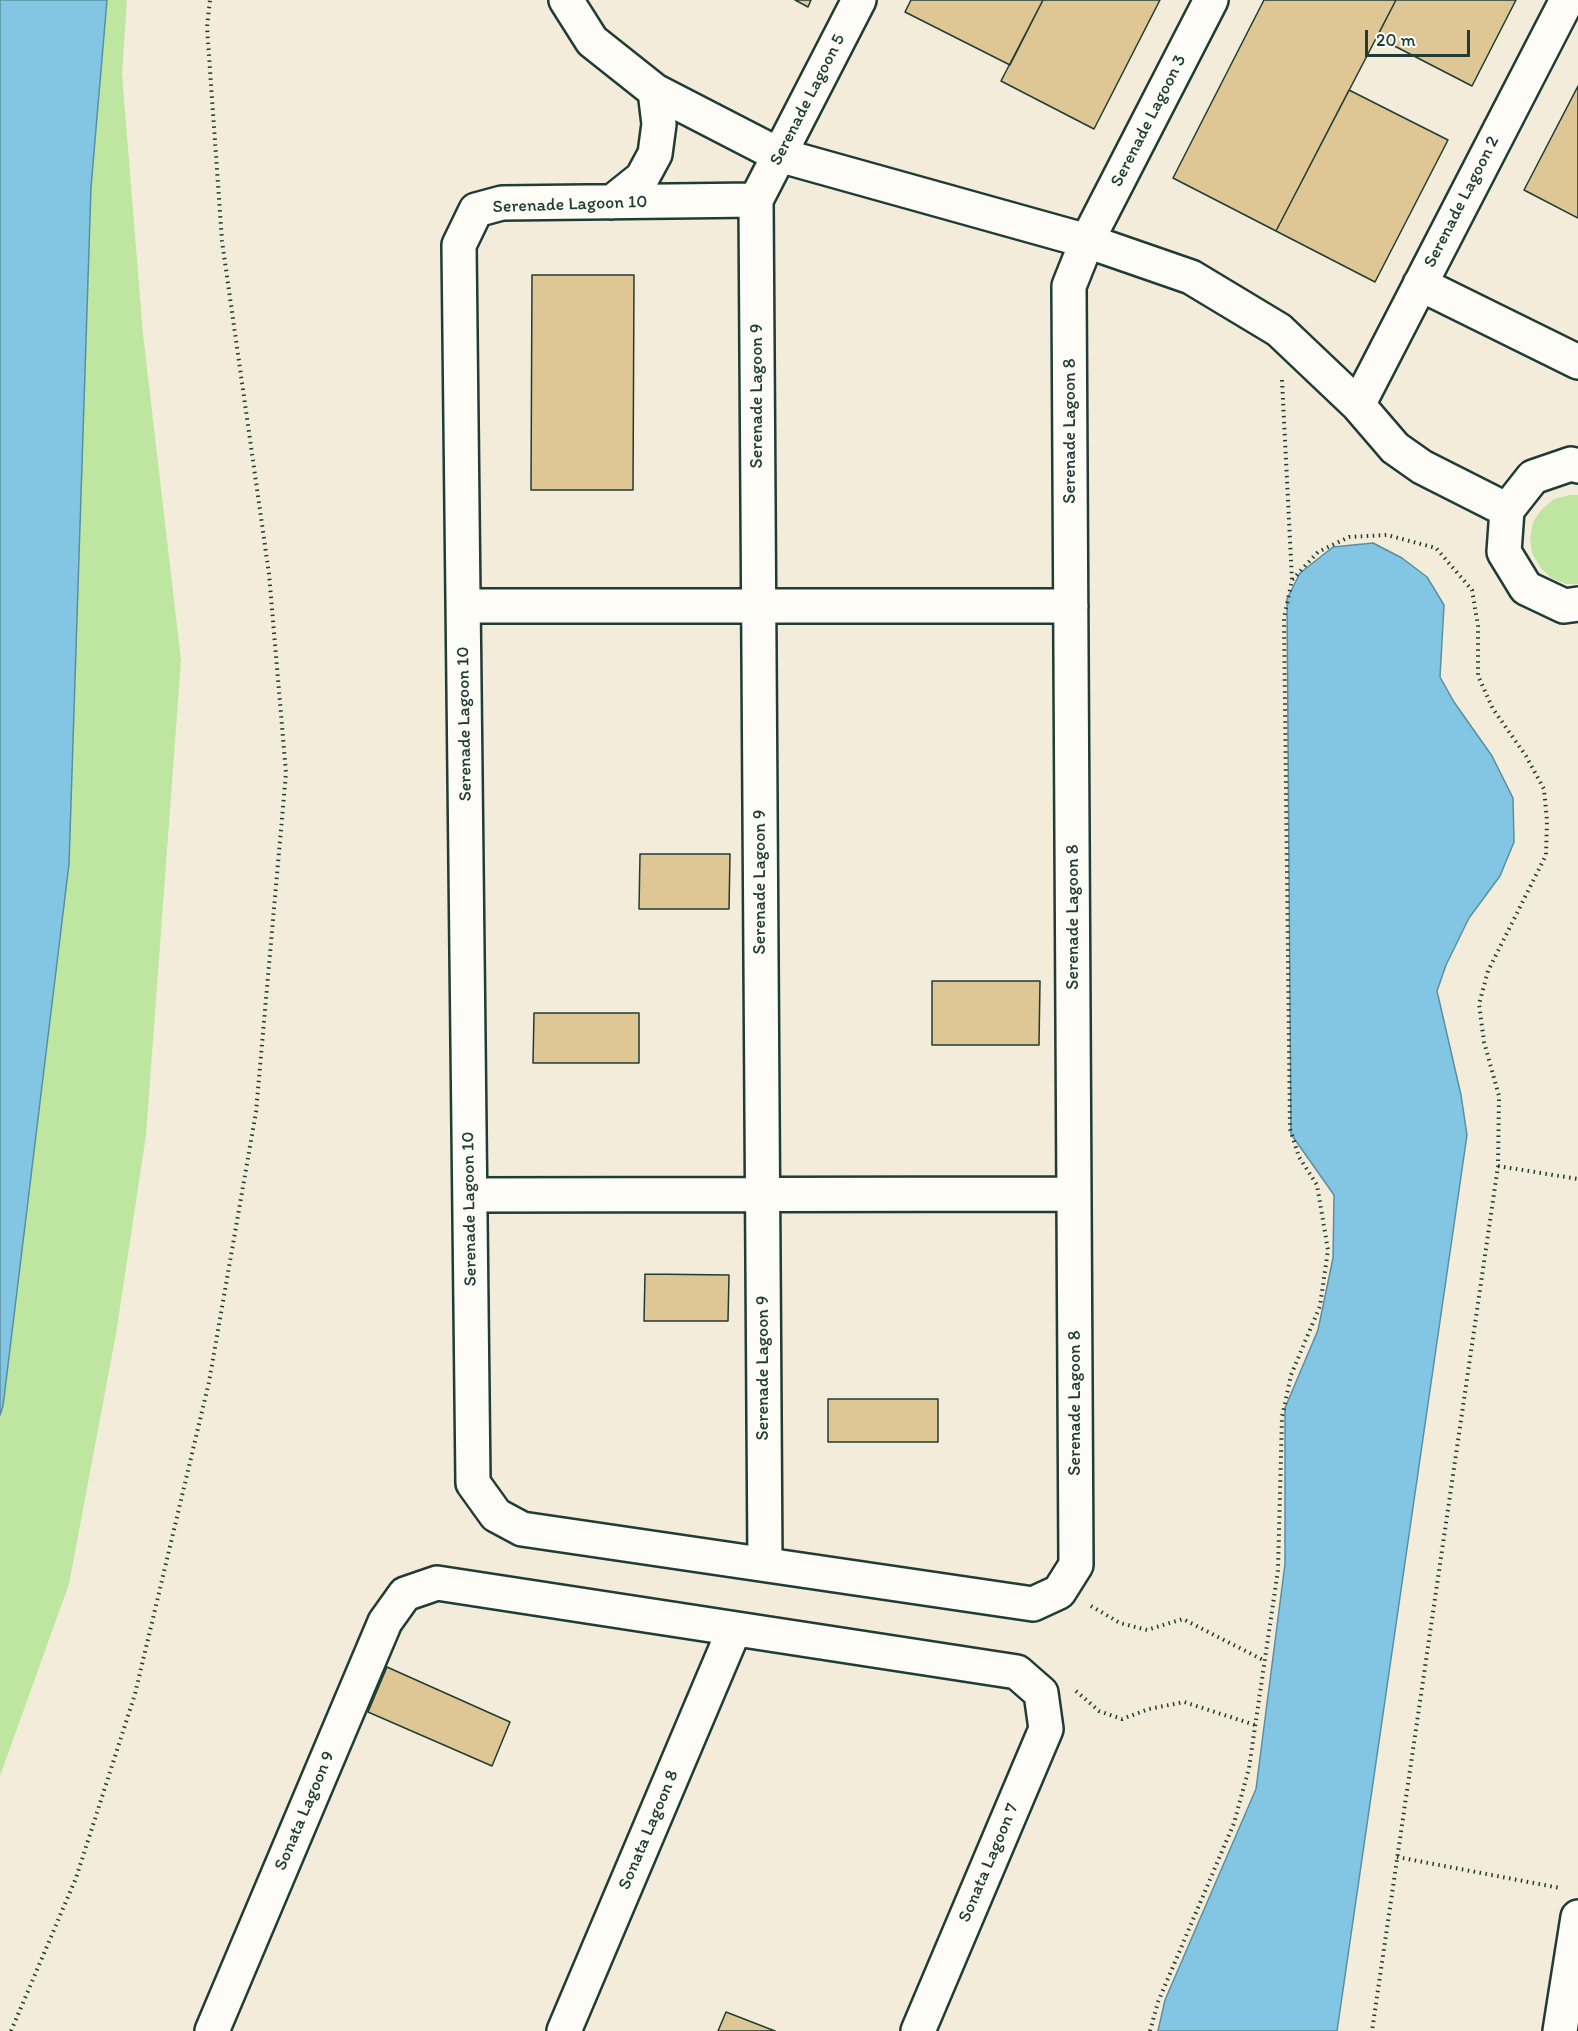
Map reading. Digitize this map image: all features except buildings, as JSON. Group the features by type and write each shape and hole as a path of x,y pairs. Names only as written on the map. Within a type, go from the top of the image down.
{"street":[{"path":"566,0 592,41 655,91 779,155 1087,241 1191,277 1279,330 1358,405 1395,448 1422,466 1507,510"},
{"name":"Serenade Lagoon 5","path":"756,200 859,0"},
{"name":"Serenade Lagoon 3","path":"1087,241 1211,0"},
{"name":"Serenade Lagoon 2","path":"1358,405 1567,0"},
{"path":"612,202 642,178 655,154 659,124 655,91"},
{"name":"Serenade Lagoon 10","path":"756,200 502,203 476,210 459,245 473,1483 496,1515 522,1529 765,1564"},
{"name":"Serenade Lagoon 9","path":"756,200 765,1564"},
{"name":"Serenade Lagoon 8","path":"1059,1592 1076,1565 1069,286 1087,241"},
{"path":"1420,284 1578,362"},
{"path":"1578,466 1571,465 1533,477 1507,510 1504,552 1526,588 1564,606 1578,604"},
{"path":"463,606 1071,606"},
{"path":"470,1195 1074,1194"},
{"path":"765,1564 1033,1604 1059,1592"},
{"name":"Sonata Lagoon 9","path":"212,2031 385,1622 405,1594 436,1583 734,1630"},
{"path":"734,1630 1017,1672 1041,1693"},
{"name":"Sonata Lagoon 8","path":"564,2031 734,1630"},
{"name":"Sonata Lagoon 7","path":"918,2031 1046,1729 1041,1693"},
{"path":"1560,2031 1572,1903"}],"path":[{"path":"11,2031 76,1878 135,1694 209,1382 256,1112 286,773 269,574 222,241 207,27 210,0"},
{"path":"1150,2031 1158,2002 1234,1822 1249,1768 1278,1570 1282,1417 1291,1375 1320,1306 1328,1250 1317,1185 1299,1157 1290,1129 1284,618 1292,580 1279,330"},
{"path":"1292,580 1318,552 1349,537 1387,536 1436,549 1472,590 1478,626 1478,676 1492,709 1526,756 1544,789 1547,821 1546,855 1488,971 1479,1004 1484,1042 1499,1096 1498,1166 1372,2031"},
{"path":"1498,1166 1578,1179"},
{"path":"1059,1592 1082,1601 1120,1623 1147,1630 1183,1619 1264,1661"},
{"path":"1041,1693 1065,1683 1085,1697 1099,1711 1122,1719 1149,1709 1184,1702 1255,1725"},
{"path":"1397,1857 1572,1903"}],"green space":[{"path":"107,0 127,0 122,74 143,334 181,660 146,1135 116,1334 69,1584 0,1776 0,1415 3,1406 69,864 91,187"},
{"path":"1578,495 1578,584 1566,584 1551,578 1540,567 1532,553 1530,538 1533,522 1542,509 1554,499"}],"water":[{"path":"0,0 107,0 91,187 69,864 3,1406 0,1415"},
{"path":"1373,543 1402,558 1427,577 1444,605 1440,677 1454,702 1492,756 1513,798 1514,842 1500,876 1469,918 1446,965 1437,991 1461,1095 1467,1135 1337,2031 1158,2031 1165,2000 1256,1789 1285,1564 1285,1408 1318,1330 1333,1258 1334,1195 1291,1134 1287,599 1300,573 1333,547"}]}
